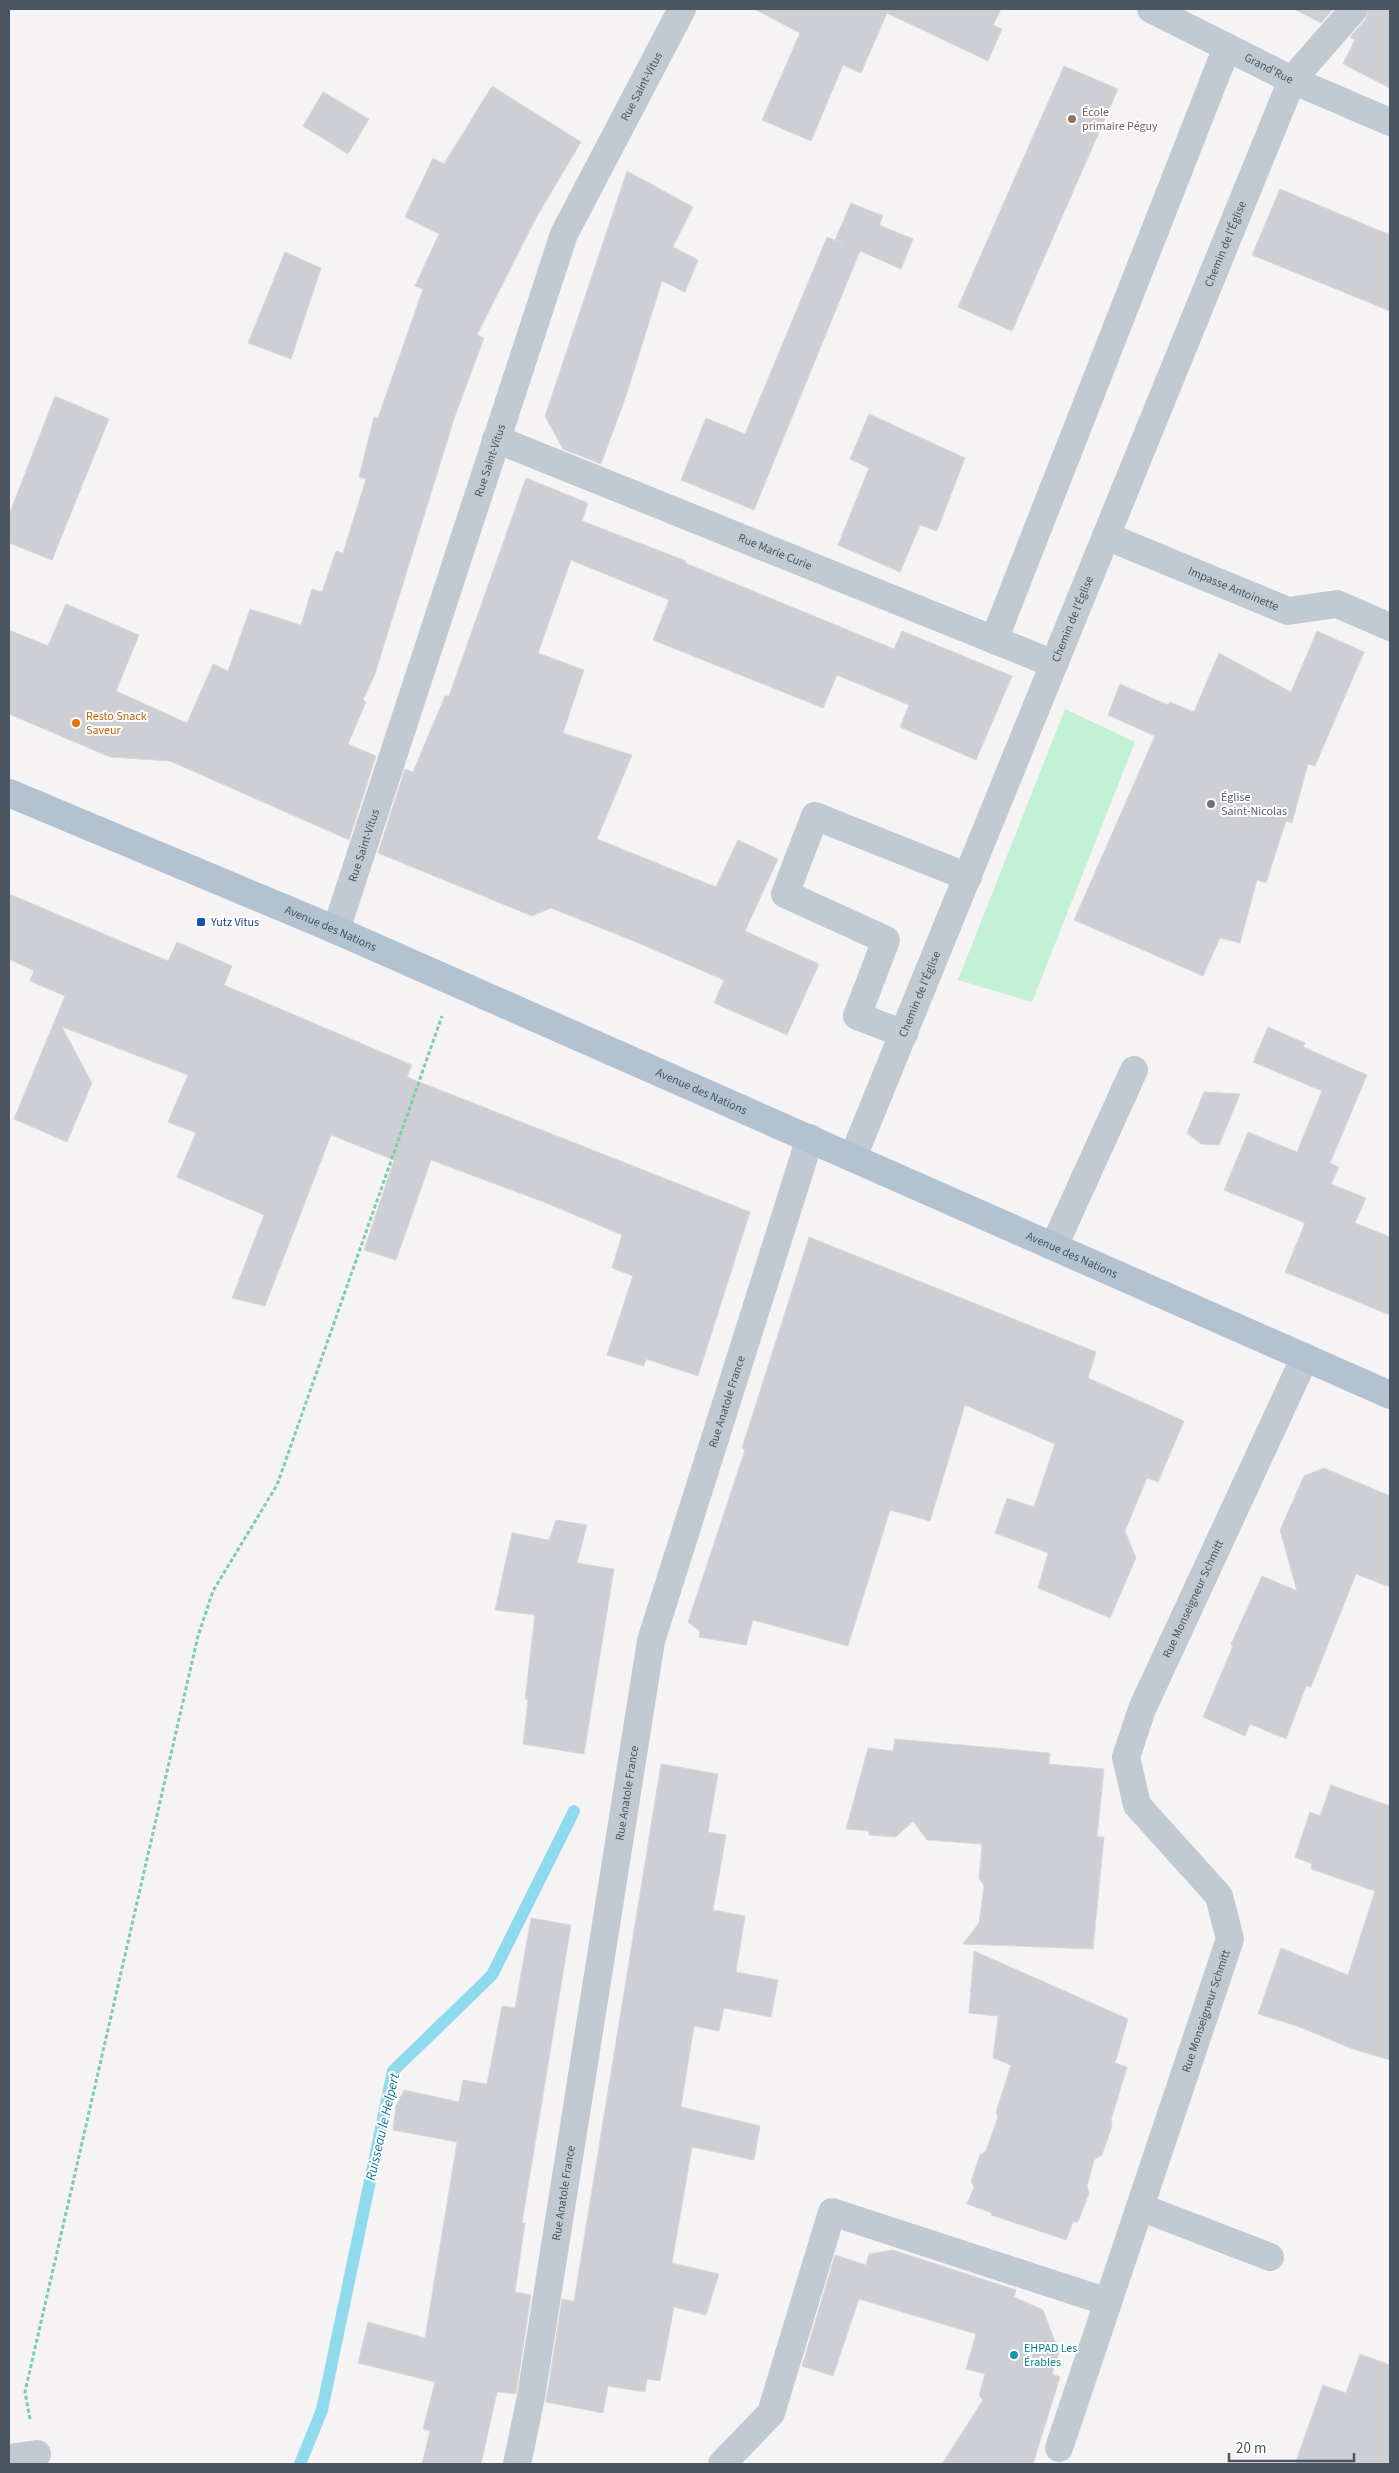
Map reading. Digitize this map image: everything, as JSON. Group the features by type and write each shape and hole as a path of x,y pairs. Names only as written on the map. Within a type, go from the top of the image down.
{"main road":[{"name":"Avenue des Nations","path":"9,794 336,930 1390,1395"}],"street":[{"name":"Rue Saint-Vitus","path":"336,930 564,234 682,9"},
{"name":"Grand'Rue","path":"1151,9 1292,80 1390,122"},
{"name":"Chemin de l'Église","path":"853,1157 1292,80 1354,9"},
{"path":"994,640 1227,47"},
{"name":"Rue Marie Curie","path":"496,439 1054,664"},
{"name":"Impasse Antoinette","path":"1106,536 1288,611 1337,604 1390,627"},
{"path":"904,1034 857,1016 886,940 785,894 815,816 968,877"},
{"path":"1054,1246 1134,1070"},
{"name":"Rue Anatole France","path":"517,2464 531,2398 651,1640 810,1138"},
{"name":"Rue Monseigneur Schmitt","path":"1059,2448 1230,1939 1220,1896 1137,1805 1126,1757 1142,1709 1304,1357"},
{"path":"1140,2207 1270,2257"},
{"path":"722,2464 771,2413 832,2212 1108,2302"},
{"path":"9,2458 37,2454"}],"path":[{"path":"37,2454 25,2392 198,1636 213,1592 277,1485 453,982"}],"green space":[{"path":"1065,709 1135,742 1032,1002 958,980"}],"building":[{"path":"754,9 1001,9 993,25 1002,29 988,61 887,13 861,73 843,65 811,141 762,120 800,33"},
{"path":"1294,9 1333,9 1321,23"},
{"path":"1369,9 1390,9 1390,88 1343,64 1355,40 1350,37 1366,19"},
{"path":"1064,66 1118,89 1012,331 958,307"},
{"path":"492,86 581,142 536,218 477,335 484,338 455,416 375,674 363,700 366,702 348,744 376,756 349,840 170,761 110,757 9,714 9,630 48,646 66,604 139,635 116,691 187,723 213,664 228,671 250,609 301,625 312,589 322,592 336,551 343,553 366,479 359,477 374,417 378,418 423,289 415,286 439,234 405,217 433,158 444,164"},
{"path":"323,92 369,119 348,154 303,126"},
{"path":"627,171 693,207 673,247 698,260 685,292 662,281 626,396 601,464 563,449 545,416"},
{"path":"1280,189 1390,235 1390,311 1252,255"},
{"path":"851,203 883,216 879,225 913,239 901,269 860,251 754,510 681,480 706,418 745,434 827,237 844,244 835,240"},
{"path":"285,252 321,268 291,359 248,343"},
{"path":"55,396 109,419 52,560 9,543 9,515"},
{"path":"869,414 965,458 937,531 920,525 900,572 838,545 869,468 850,459"},
{"path":"526,478 588,503 582,521 686,561 685,563 894,649 902,631 1012,676 976,760 900,727 909,705 837,675 823,708 653,640 669,600 571,560 538,653 584,670 563,733 632,755 597,839 716,887 738,840 778,859 745,931 819,964 787,1035 714,1003 724,980 551,908 532,916 378,853 405,769 413,772 445,696 449,696"},
{"name":"Église Saint-Nicolas","path":"1317,631 1364,652 1315,766 1308,764 1292,823 1286,821 1266,883 1257,880 1240,943 1220,938 1203,976 1074,920 1155,736 1108,715 1120,684 1168,705 1170,702 1194,712 1219,653 1291,692"},
{"path":"9,894 168,961 177,942 232,966 224,985 412,1065 407,1077 750,1212 698,1376 646,1359 644,1366 607,1355 633,1276 612,1268 622,1235 549,1204 431,1160 396,1260 364,1250 394,1160 331,1135 265,1306 232,1298 264,1215 177,1177 196,1133 168,1122 188,1075 62,1027 92,1083 67,1142 14,1119 65,996 30,981 34,971 9,959"},
{"path":"1268,1027 1305,1043 1303,1047 1367,1075 1330,1163 1339,1167 1331,1184 1366,1198 1355,1223 1390,1237 1390,1315 1285,1272 1305,1223 1224,1190 1248,1132 1297,1152 1322,1091 1253,1062"},
{"path":"1204,1092 1240,1094 1219,1145 1201,1144 1187,1133"},
{"path":"809,1237 1096,1352 1088,1378 1184,1421 1158,1482 1147,1478 1125,1531 1136,1558 1110,1618 1038,1588 1048,1553 995,1533 1007,1498 1034,1507 1055,1444 965,1405 930,1521 890,1510 848,1646 753,1620 746,1645 699,1637 700,1631 688,1622 745,1450 742,1448"},
{"path":"1324,1468 1390,1496 1390,1587 1356,1574 1311,1687 1306,1686 1286,1739 1250,1724 1245,1736 1203,1717 1233,1646 1231,1644 1262,1576 1297,1591 1280,1530 1304,1476"},
{"path":"556,1520 587,1525 577,1563 614,1569 584,1754 523,1744 528,1700 525,1699 535,1615 495,1610 512,1533 549,1540"},
{"path":"895,1739 1050,1753 1049,1764 1104,1769 1097,1837 1104,1837 1093,1949 963,1944 979,1923 984,1886 979,1878 982,1844 927,1840 913,1821 896,1837 869,1835 869,1831 846,1829 868,1748 893,1751"},
{"path":"661,1764 718,1774 708,1832 726,1835 713,1910 745,1916 736,1972 778,1980 771,2017 724,2008 719,2031 694,2026 681,2107 760,2126 754,2160 692,2147 672,2263 719,2274 706,2315 674,2307 660,2381 647,2379 645,2392 608,2386 603,2413 546,2402 562,2299 574,2301"},
{"path":"1331,1785 1390,1806 1390,2060 1353,2049 1297,2026 1258,2014 1281,1948 1348,1975 1375,1891 1311,1869 1312,1864 1295,1857 1310,1812 1320,1816"},
{"path":"531,1918 571,1925 522,2223 525,2223 515,2292 531,2295 516,2394 497,2392 481,2464 422,2464 430,2431 423,2429 435,2382 358,2363 368,2322 425,2338 457,2142 393,2130 396,2106 404,2090 459,2102 463,2080 487,2084 502,2006 515,2008"},
{"path":"974,1951 1128,2019 1115,2063 1127,2067 1111,2120 1112,2126 1102,2155 1094,2160 1087,2186 1089,2193 1078,2222 1073,2222 1066,2240 991,2215 992,2213 967,2204 974,2187 971,2181 980,2155 986,2151 998,2117 996,2112 1011,2065 993,2058 998,2016 969,2013"},
{"name":"EHPAD Les Érables","path":"893,2250 1016,2290 1014,2297 1043,2310 1059,2352 1052,2374 1060,2377 1033,2464 942,2464 983,2400 979,2395 985,2374 966,2369 976,2334 859,2299 833,2376 802,2366 835,2255 866,2265 869,2254"},
{"path":"1360,2354 1390,2365 1390,2464 1295,2464 1323,2385 1346,2393"}],"waterway":[{"name":"Ruisseau le Helpert","path":"300,2464 322,2410 393,2071 492,1975 574,1811"}],"place":[{"name":"École primaire Péguy","path":"1072,119"},
{"name":"Resto Snack Saveur","path":"76,723"},
{"name":"Église Saint-Nicolas","path":"1211,804"},
{"name":"Yutz Vitus","path":"201,922"},
{"name":"EHPAD Les Érables","path":"1014,2355"}]}
